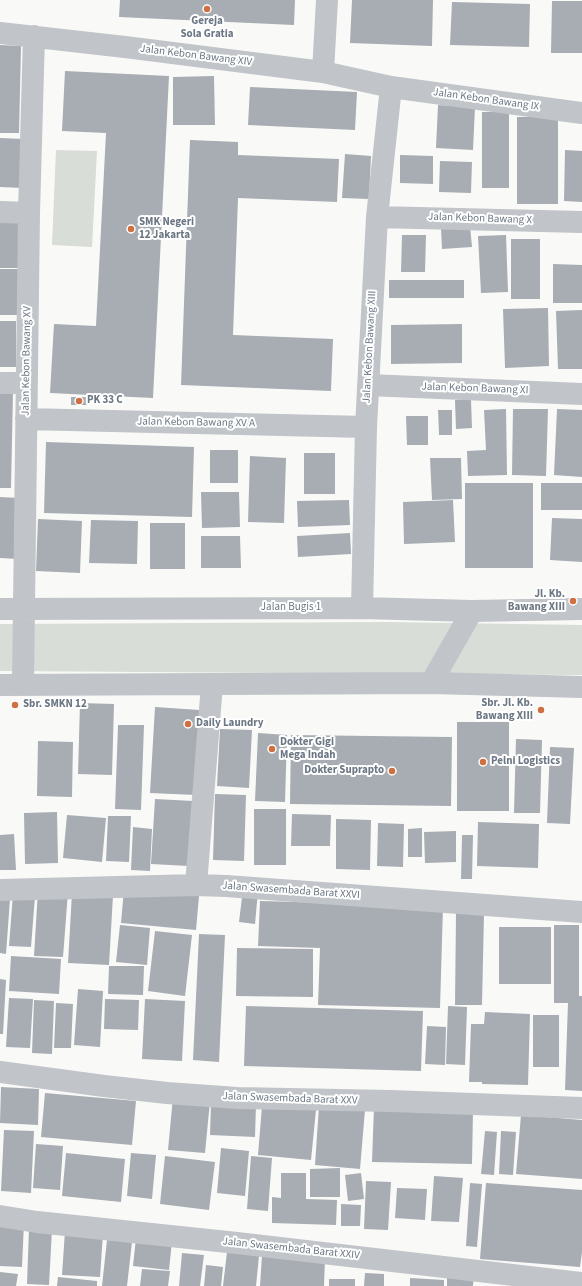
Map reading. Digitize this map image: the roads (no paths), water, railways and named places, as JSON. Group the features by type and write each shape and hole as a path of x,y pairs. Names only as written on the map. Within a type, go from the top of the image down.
{"street":[{"path":"323,72 327,0"},
{"name":"Jalan Kebon Bawang XIV","path":"0,33 323,72 391,87"},
{"name":"Jalan Kebon Bawang XV","path":"23,685 28,213 34,36"},
{"name":"Jalan Kebon Bawang IX","path":"391,87 582,113"},
{"name":"Jalan Kebon Bawang XIII","path":"362,608 366,427 377,217 391,87"},
{"path":"0,212 28,213"},
{"name":"Jalan Kebon Bawang X","path":"377,217 582,222"},
{"path":"0,383 27,383"},
{"name":"Jalan Kebon Bawang XI","path":"368,385 582,394"},
{"name":"Jalan Kebon Bawang XV A","path":"26,419 366,427"},
{"name":"Jalan Bugis 1","path":"0,609 362,608 472,611 582,609"},
{"path":"431,683 472,611"},
{"path":"0,685 431,683 582,687"},
{"path":"196,885 212,684"},
{"name":"Jalan Swasembada Barat XXVI","path":"0,890 196,885 271,889 582,912"},
{"name":"Jalan Swasembada Barat XXV","path":"0,1072 167,1093 237,1098 582,1108"},
{"name":"Jalan Swasembada Barat XXIV","path":"0,1216 37,1222 245,1244 582,1283"}],"place":[{"name":"Gereja Sola Gratia","path":"207,9"},
{"name":"SMK Negeri 12 Jakarta","path":"131,229"},
{"name":"PK 33 C","path":"79,401"},
{"name":"Jl. Kb. Bawang XIII","path":"573,601"},
{"name":"Sbr. SMKN 12","path":"15,705"},
{"name":"Sbr. Jl. Kb. Bawang XIII","path":"541,710"},
{"name":"Daily Laundry","path":"188,724"},
{"name":"Dokter Gigi Mega Indah","path":"272,749"},
{"name":"Pelni Logistics","path":"483,762"},
{"name":"Dokter Suprapto","path":"392,771"}]}
